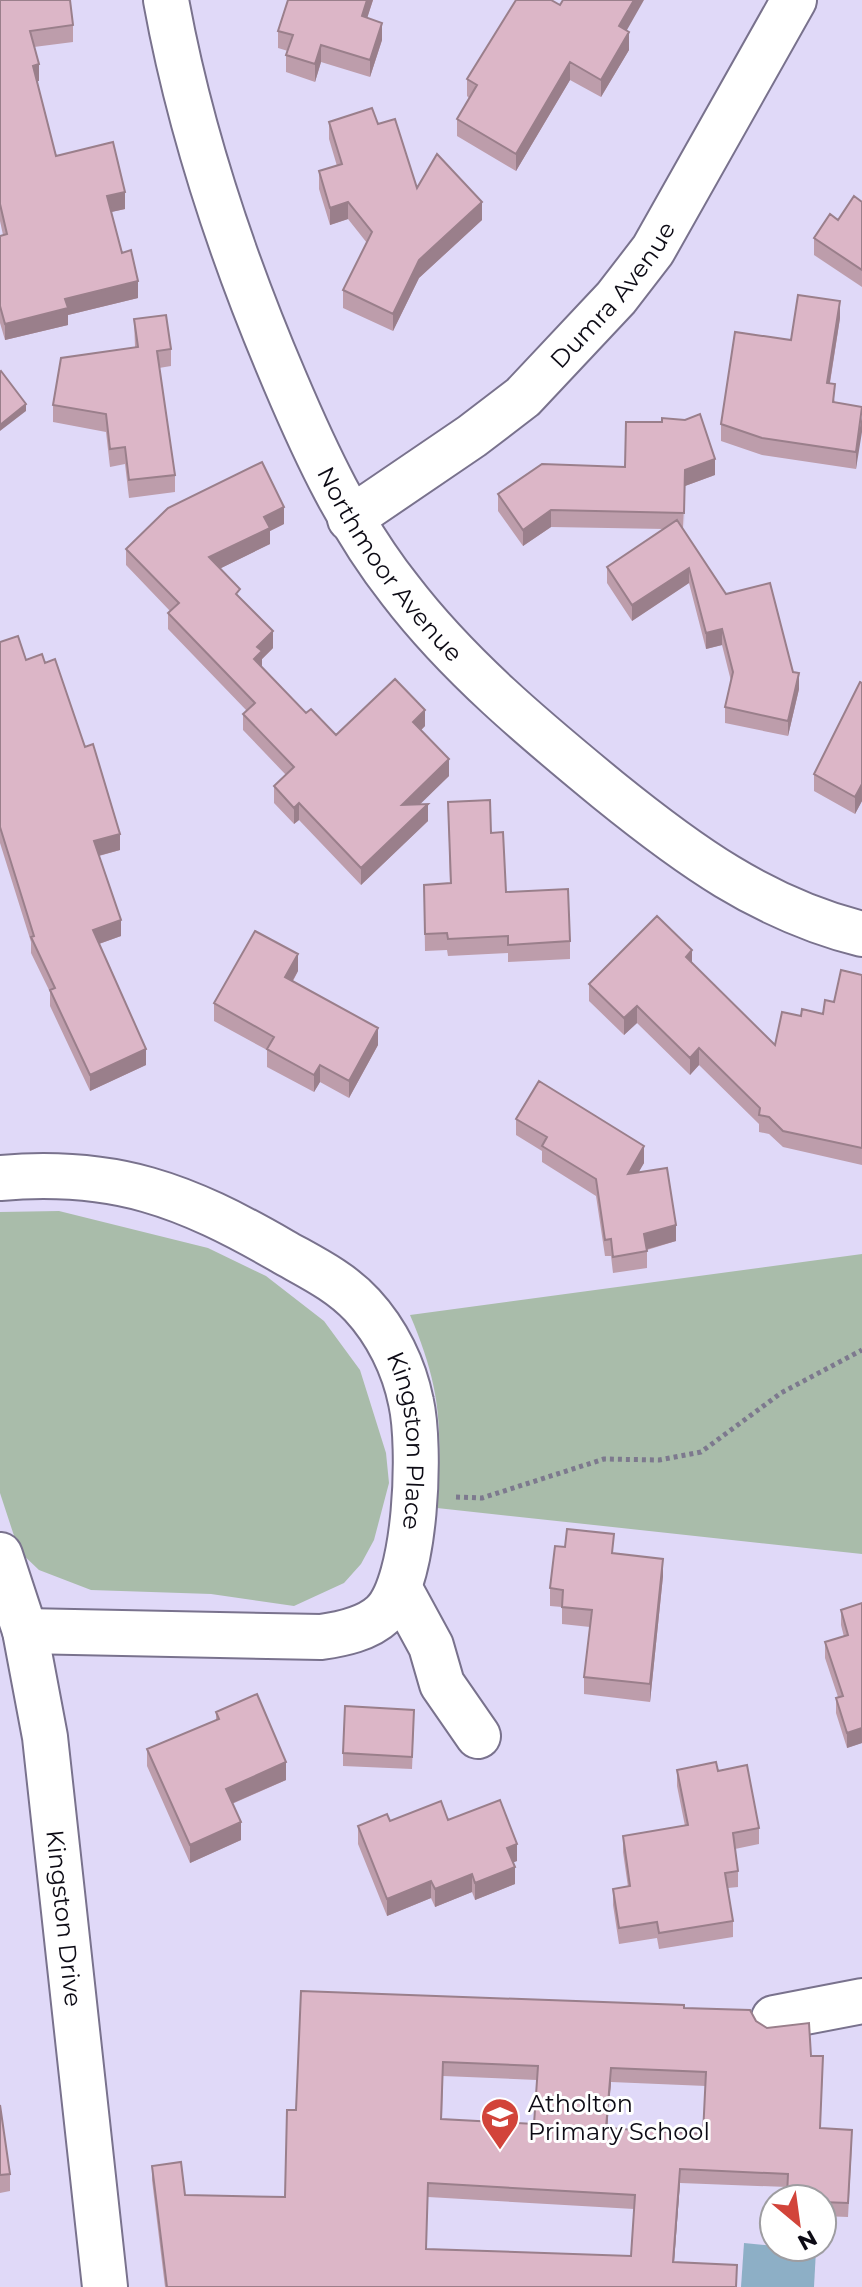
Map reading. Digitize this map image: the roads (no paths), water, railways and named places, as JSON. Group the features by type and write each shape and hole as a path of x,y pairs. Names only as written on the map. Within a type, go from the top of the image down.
{"street":[{"name":"Northmoor Avenue","path":"166,0 178,67 210,183 247,292 350,519 400,591 461,658 541,735 707,865 762,899 814,922 862,934"},
{"name":"Dumra Avenue","path":"350,519 472,436 523,397 616,298 653,250 794,0"},
{"name":"Kingston Place","path":"0,1178 104,1178 177,1196 218,1214 341,1285 363,1306 387,1338 401,1368 413,1415 410,1557 400,1589 383,1614 349,1633 321,1637 25,1631"},
{"name":"Kingston Drive","path":"0,1555 25,1631 45,1737 105,2287"},
{"path":"400,1589 431,1646 442,1684 478,1736"},
{"path":"774,2018 862,2001"}],"water":[{"path":"744,2243 758,2244 758,2263 815,2263 814,2287 741,2287"}],"place":[{"name":"Atholton Primary School","path":"500,2151"}]}
